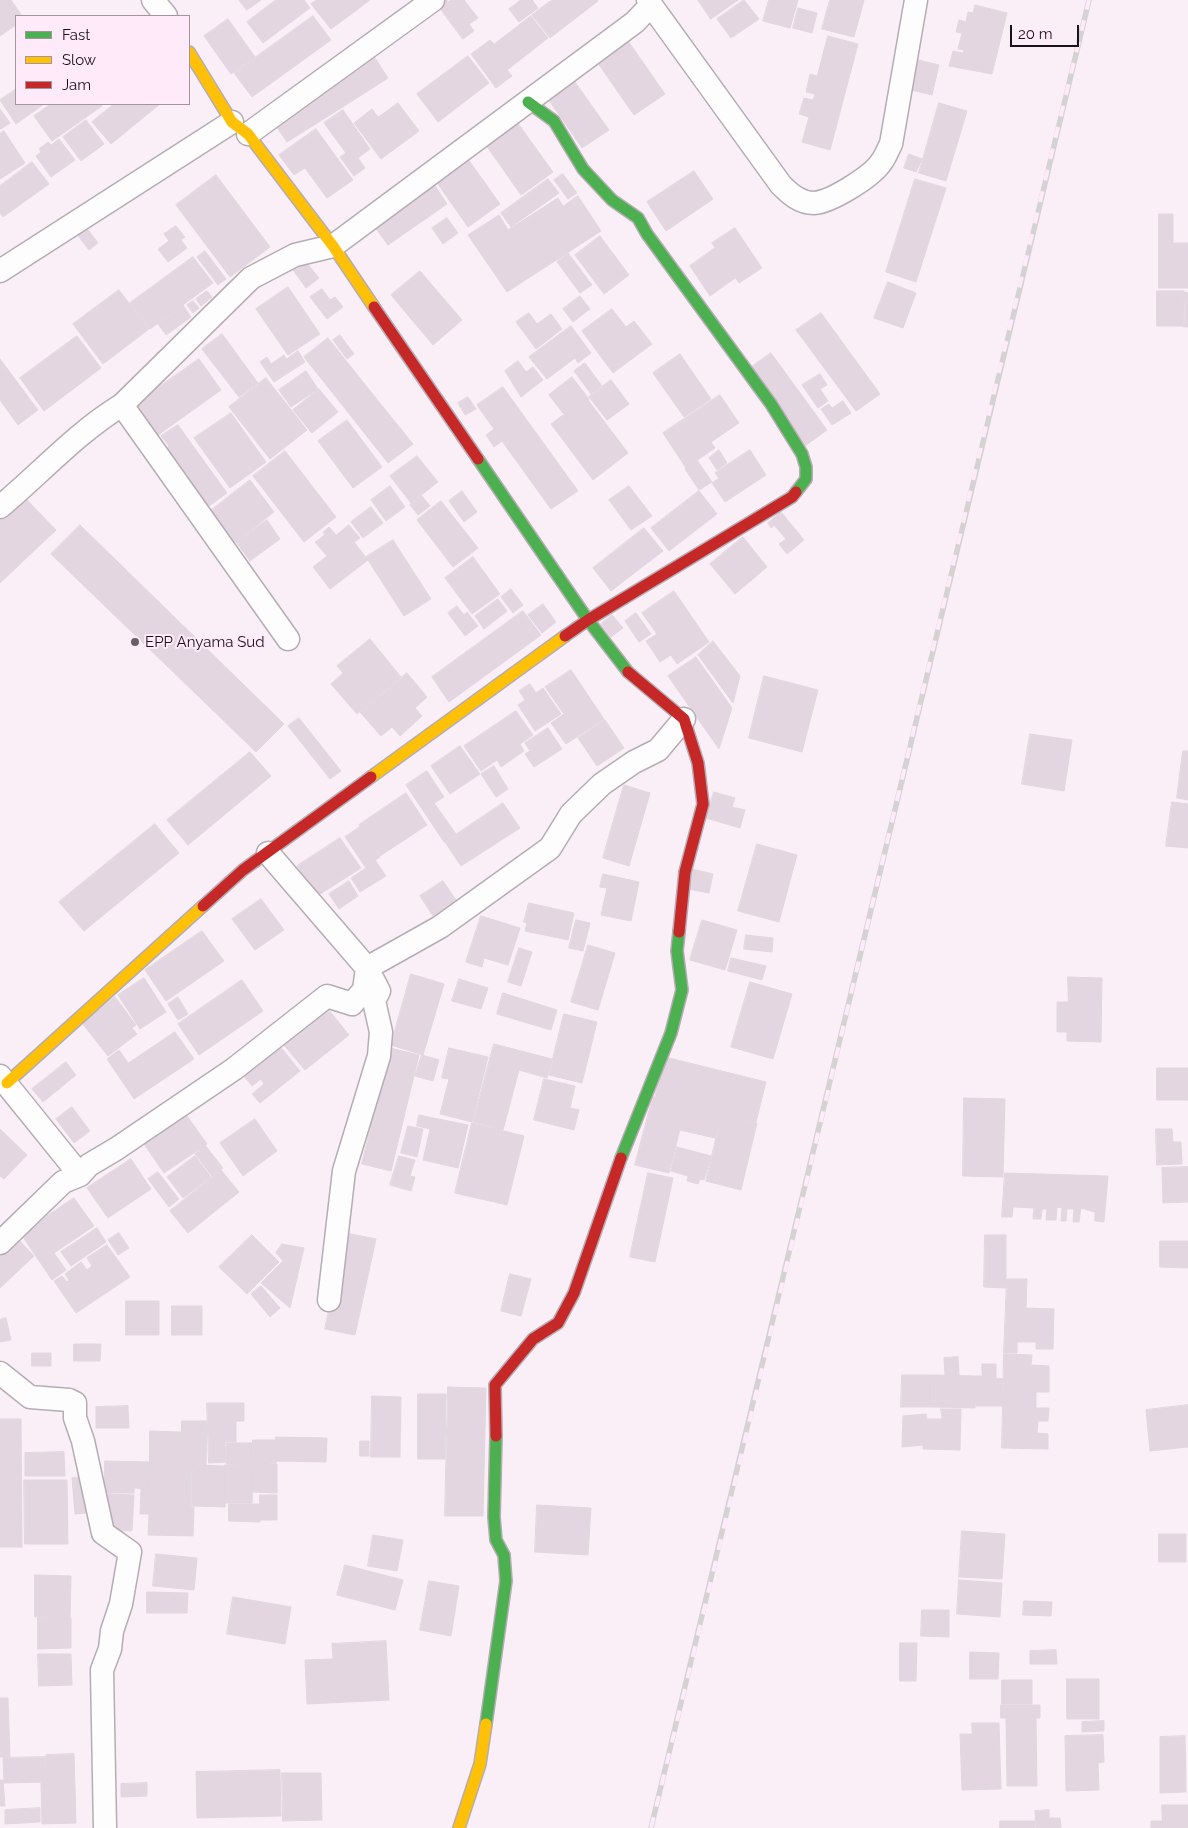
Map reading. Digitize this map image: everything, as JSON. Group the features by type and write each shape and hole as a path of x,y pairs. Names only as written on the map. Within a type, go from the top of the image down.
{"street":[{"path":"153,0 165,15"},
{"path":"0,271 240,128 433,0"},
{"path":"0,507 69,442 97,420 122,405 251,278 295,255 333,246 635,22 645,4 781,185 794,197 812,203 824,201 850,187 882,162 891,144 916,0"},
{"path":"190,53 240,128 333,246 588,620 632,678 684,719 698,764 703,804 685,872 678,952 682,990 671,1033 615,1170 574,1292 558,1322 533,1338 495,1385 497,1414 494,1517 496,1540 504,1555 506,1581 480,1764 459,1828"},
{"path":"80,1175 3,1080 243,870 588,620 792,497 806,479 806,467 802,454 771,404 647,234 638,218 612,200 583,169 554,121 528,102"},
{"path":"122,405 288,638"},
{"path":"367,968 440,927 550,848 571,814 577,808 602,784 634,762 658,750 684,719"},
{"path":"268,853 367,968 379,991 374,1001 381,1032 379,1056 344,1171 329,1300"},
{"path":"0,1243 63,1182 80,1175 89,1164 116,1149 234,1069 327,996 352,1004 364,990 367,968"},
{"path":"0,1373 30,1397 69,1400 75,1403 75,1418 83,1441 103,1533 130,1552 121,1604 112,1631 110,1649 102,1670 105,1828"}],"building":[{"path":"0,0 11,0 21,15 15,15 15,26 0,36"},
{"path":"239,0 261,0 247,10"},
{"path":"276,0 304,0 310,8 263,43 247,22"},
{"path":"317,0 370,0 331,29 311,4"},
{"path":"434,0 447,0 448,2 451,0 464,0 478,18 469,24 474,31 463,39"},
{"path":"521,0 532,0 538,8 519,22 509,9"},
{"path":"552,0 598,1 550,38 532,15"},
{"path":"698,0 738,0 711,19"},
{"path":"744,0 759,19 731,38 717,19"},
{"path":"769,0 798,0 790,28 763,21"},
{"path":"830,0 864,0 854,37 822,29"},
{"path":"975,5 1007,13 992,74 949,66 953,51 963,53 964,50 958,49 962,33 956,32 959,20 966,22 968,12 973,13"},
{"path":"798,8 817,13 812,33 793,28"},
{"path":"313,16 331,40 252,97 234,73"},
{"path":"531,16 548,38 507,70 512,76 496,88 471,54 490,40 494,44"},
{"path":"228,19 255,57 231,74 204,36"},
{"path":"828,36 858,44 830,150 802,142 809,117 799,114 804,98 813,100 815,94 806,92 810,74 817,76"},
{"path":"626,38 665,94 634,115 595,59"},
{"path":"373,55 388,78 341,108 326,85"},
{"path":"468,56 489,83 438,122 417,94"},
{"path":"910,58 939,65 932,95 903,88"},
{"path":"570,75 609,130 582,148 544,93"},
{"path":"326,85 341,108 287,142 272,120"},
{"path":"15,90 15,105 43,105 16,124 0,100"},
{"path":"398,103 419,131 381,159 354,123 372,109 378,117"},
{"path":"939,103 967,111 946,181 919,173"},
{"path":"50,105 102,106 52,141 34,116"},
{"path":"113,105 159,105 111,144 92,122"},
{"path":"0,109 10,123 1,129 0,128"},
{"path":"343,110 370,149 358,158 365,168 354,176 340,157 346,153 324,123"},
{"path":"86,120 104,144 81,161 63,137"},
{"path":"517,122 553,172 521,195 486,145"},
{"path":"316,129 353,180 327,198 305,168 294,175 279,155"},
{"path":"4,131 25,163 0,179 0,134"},
{"path":"59,139 75,160 51,177 36,156 41,152 39,149 48,142 51,145"},
{"path":"909,154 922,159 916,172 904,168"},
{"path":"465,155 500,204 468,227 433,177"},
{"path":"32,162 49,184 3,217 0,213 0,186"},
{"path":"694,171 713,199 666,231 647,202"},
{"path":"563,174 577,193 568,199 554,180"},
{"path":"216,175 270,247 230,277 176,205"},
{"path":"429,177 447,204 388,245 369,219"},
{"path":"548,179 559,193 511,227 501,213"},
{"path":"915,179 946,188 916,282 886,272"},
{"path":"578,196 601,231 507,292 468,235 499,215 508,230 558,198 563,206"},
{"path":"1159,214 1173,214 1173,243 1188,243 1188,288 1159,288"},
{"path":"447,218 458,233 443,244 432,228"},
{"path":"176,226 185,237 181,240 187,248 168,262 158,249 169,241 164,234"},
{"path":"86,227 98,243 89,250 76,233"},
{"path":"735,228 762,268 739,283 712,243"},
{"path":"600,236 629,275 604,294 575,255"},
{"path":"715,248 735,278 710,296 690,266"},
{"path":"205,251 226,279 218,285 197,257"},
{"path":"568,253 592,285 580,293 557,262"},
{"path":"193,257 213,283 150,329 130,303"},
{"path":"305,261 319,278 306,288 293,270"},
{"path":"420,271 462,320 433,345 391,295"},
{"path":"888,282 916,293 903,328 874,318"},
{"path":"288,287 320,334 288,355 256,309"},
{"path":"322,289 330,300 335,297 343,307 327,319 310,297"},
{"path":"119,290 149,329 103,364 73,324"},
{"path":"207,291 212,297 201,306 196,299"},
{"path":"1157,291 1184,291 1183,326 1157,326"},
{"path":"1185,292 1188,293 1188,327 1184,327"},
{"path":"580,296 590,309 573,322 563,309"},
{"path":"193,301 199,308 193,313 187,305"},
{"path":"183,305 191,317 166,335 158,324"},
{"path":"612,309 626,327 634,321 652,344 613,373 582,331"},
{"path":"529,313 537,324 551,314 562,329 536,349 516,322"},
{"path":"821,313 880,394 856,411 796,330"},
{"path":"571,326 591,353 578,363 575,358 547,379 529,357"},
{"path":"222,334 258,383 239,397 202,349"},
{"path":"340,335 354,354 347,359 333,340"},
{"path":"77,336 101,368 44,411 20,378"},
{"path":"328,338 371,392 347,411 304,357"},
{"path":"298,351 305,362 274,382 260,362 267,357 271,364 284,355 286,359"},
{"path":"771,353 827,430 805,446 749,369"},
{"path":"680,354 711,399 684,417 653,373"},
{"path":"0,359 38,410 18,425 0,400"},
{"path":"199,359 221,390 158,435 135,404"},
{"path":"518,361 526,372 533,367 543,380 521,397 505,371"},
{"path":"585,363 602,386 591,394 574,371"},
{"path":"306,371 318,389 291,407 279,390"},
{"path":"820,374 827,385 820,389 828,401 818,408 802,385"},
{"path":"572,377 589,399 566,417 549,395"},
{"path":"266,378 307,430 270,459 229,407"},
{"path":"611,380 629,404 607,420 589,397"},
{"path":"503,387 578,491 551,509 502,441 494,447 486,435 494,429 477,405"},
{"path":"319,389 338,412 312,433 293,410"},
{"path":"371,392 413,444 388,463 347,411"},
{"path":"720,395 739,423 711,442 715,448 686,468 663,433"},
{"path":"468,397 476,409 465,415 458,403"},
{"path":"588,400 628,453 593,480 551,424 563,415 565,417"},
{"path":"843,401 851,413 832,425 821,409 829,404 832,408"},
{"path":"231,413 266,462 230,488 194,438"},
{"path":"347,420 382,467 353,488 318,441"},
{"path":"178,425 227,493 205,509 164,450 169,446 161,436"},
{"path":"719,450 727,463 717,470 709,458"},
{"path":"750,450 766,475 725,502 712,483 719,478 715,473"},
{"path":"285,451 336,517 304,542 253,476"},
{"path":"417,456 438,482 411,503 390,476"},
{"path":"697,460 712,482 699,490 685,469"},
{"path":"250,480 274,512 233,544 209,512"},
{"path":"390,486 405,507 386,521 371,500"},
{"path":"629,486 652,516 631,530 609,500"},
{"path":"462,491 477,512 464,522 449,501"},
{"path":"699,491 717,514 669,551 651,528"},
{"path":"422,496 430,506 418,515 410,505"},
{"path":"24,497 56,530 0,583 0,520"},
{"path":"441,501 478,548 453,567 417,520"},
{"path":"371,507 383,523 363,538 351,522"},
{"path":"781,512 804,540 787,554 779,544 786,539 774,525 771,528 768,523"},
{"path":"267,520 280,539 250,561 236,542"},
{"path":"80,525 284,724 256,752 51,554"},
{"path":"349,525 360,538 354,542 368,560 330,589 313,567 327,556 315,542 325,535 323,532 329,527 336,535"},
{"path":"644,528 663,551 611,591 593,568"},
{"path":"743,537 767,567 735,594 710,564"},
{"path":"393,540 431,599 404,616 366,557"},
{"path":"473,557 500,594 472,614 445,578"},
{"path":"511,589 523,605 513,613 501,597"},
{"path":"674,591 709,642 677,664 671,655 660,662 646,641 657,634 642,613"},
{"path":"498,599 507,611 484,629 475,616"},
{"path":"543,604 556,622 542,633 528,615"},
{"path":"457,606 464,615 467,612 478,626 465,636 448,613"},
{"path":"523,611 541,635 449,702 432,677"},
{"path":"636,613 651,634 639,642 625,621"},
{"path":"612,615 623,628 611,637 601,624"},
{"path":"370,639 401,677 357,714 331,684 343,673 337,666"},
{"path":"713,641 740,676 733,703 698,655"},
{"path":"696,657 732,708 719,749 668,676"},
{"path":"571,670 604,719 566,744 551,723 564,714 545,687"},
{"path":"407,673 427,697 415,708 422,716 400,736 392,727 381,736 360,712"},
{"path":"764,676 818,690 802,752 749,738"},
{"path":"530,684 536,693 543,688 561,714 535,731 518,705 525,700 519,691"},
{"path":"516,711 533,735 520,744 524,751 501,767 497,760 481,771 464,746"},
{"path":"299,718 341,771 330,779 288,726"},
{"path":"605,720 624,748 597,766 578,738"},
{"path":"548,728 562,749 534,767 525,754 530,751 525,743"},
{"path":"1030,734 1072,740 1064,791 1022,784"},
{"path":"460,746 480,774 450,794 431,766"},
{"path":"1183,751 1188,751 1188,800 1177,798"},
{"path":"250,752 271,776 188,845 167,820"},
{"path":"494,766 508,789 496,797 481,774"},
{"path":"427,771 444,797 434,803 456,834 444,842 406,785"},
{"path":"624,785 650,793 629,866 603,858"},
{"path":"714,792 735,798 732,807 745,810 740,828 706,818"},
{"path":"406,793 427,825 380,856 359,825"},
{"path":"1172,802 1188,804 1188,848 1166,846"},
{"path":"503,803 520,828 461,866 445,842"},
{"path":"155,824 179,853 84,931 59,902"},
{"path":"360,827 380,857 375,860 386,876 360,892 351,878 366,868 345,837"},
{"path":"340,838 361,868 317,896 297,866"},
{"path":"757,844 797,855 779,922 738,911"},
{"path":"692,869 713,874 709,893 688,889"},
{"path":"603,874 639,882 631,921 601,915 607,888 600,887"},
{"path":"349,881 358,896 339,909 329,894"},
{"path":"443,881 456,900 433,916 420,896"},
{"path":"261,899 284,930 255,950 232,919"},
{"path":"529,903 574,913 568,940 525,931 527,923 524,922"},
{"path":"481,916 520,928 508,965 484,958 482,967 466,962"},
{"path":"576,920 590,923 583,951 569,948"},
{"path":"702,920 737,930 725,970 690,960"},
{"path":"202,931 224,961 166,1001 145,970"},
{"path":"746,935 773,938 772,952 744,949"},
{"path":"588,945 615,953 598,1010 571,1002"},
{"path":"519,948 532,952 521,986 508,982"},
{"path":"731,958 766,966 762,980 728,971"},
{"path":"411,974 444,984 423,1055 391,1045"},
{"path":"1068,977 1102,978 1101,1042 1067,1041 1067,1032 1057,1032 1057,1002 1068,1002"},
{"path":"144,978 166,1012 140,1029 118,995"},
{"path":"459,979 488,988 481,1009 452,1001"},
{"path":"242,980 263,1011 199,1055 178,1024"},
{"path":"750,982 792,994 773,1059 731,1047"},
{"path":"503,993 557,1010 551,1030 497,1014"},
{"path":"115,997 136,1025 132,1028 137,1034 108,1056 82,1023"},
{"path":"178,997 188,1014 178,1020 168,1004"},
{"path":"328,1009 349,1035 305,1070 284,1045"},
{"path":"564,1014 597,1022 582,1083 549,1075"},
{"path":"175,1032 194,1059 134,1099 107,1059 119,1050 128,1063"},
{"path":"494,1044 552,1059 547,1078 519,1070 503,1130 473,1122"},
{"path":"279,1045 300,1071 260,1103 252,1094 264,1084 261,1079 252,1086 242,1074"},
{"path":"390,1048 419,1055 391,1171 362,1164"},
{"path":"449,1048 488,1057 472,1122 440,1114 449,1079 442,1078"},
{"path":"422,1055 439,1060 433,1081 415,1076"},
{"path":"665,1057 766,1082 756,1122 655,1097"},
{"path":"66,1062 76,1075 43,1102 32,1089"},
{"path":"1157,1068 1188,1068 1188,1100 1157,1100"},
{"path":"544,1079 575,1086 570,1108 579,1110 574,1130 534,1120"},
{"path":"653,1097 686,1105 669,1173 635,1165"},
{"path":"964,1098 1005,1099 1003,1177 963,1176"},
{"path":"686,1105 722,1114 715,1138 680,1130"},
{"path":"72,1107 90,1131 74,1143 56,1119"},
{"path":"722,1114 757,1123 741,1190 706,1181"},
{"path":"419,1115 468,1125 458,1168 423,1160 430,1129 417,1126"},
{"path":"187,1116 207,1144 164,1173 144,1144"},
{"path":"255,1119 277,1151 243,1176 220,1143"},
{"path":"472,1123 524,1136 507,1205 455,1193"},
{"path":"408,1126 423,1129 417,1157 401,1153"},
{"path":"0,1129 27,1155 4,1179 0,1176"},
{"path":"1156,1129 1172,1129 1173,1142 1181,1142 1182,1164 1157,1165"},
{"path":"205,1145 223,1168 212,1176 195,1154"},
{"path":"677,1147 711,1156 704,1180 700,1179 698,1184 687,1181 688,1176 671,1171"},
{"path":"195,1156 211,1177 183,1198 167,1177"},
{"path":"399,1156 415,1160 410,1176 415,1177 411,1191 390,1185"},
{"path":"131,1159 151,1189 108,1218 87,1188"},
{"path":"1188,1167 1188,1202 1163,1203 1162,1168"},
{"path":"221,1170 239,1192 188,1233 170,1211"},
{"path":"158,1172 179,1199 169,1207 148,1179"},
{"path":"648,1173 673,1178 655,1262 630,1257"},
{"path":"1005,1173 1108,1176 1104,1222 1095,1221 1095,1212 1081,1208 1079,1222 1073,1222 1074,1209 1067,1209 1066,1221 1061,1221 1062,1208 1057,1207 1056,1220 1046,1220 1047,1209 1042,1209 1041,1219 1033,1219 1034,1208 1013,1207 1012,1217 1002,1217"},
{"path":"74,1198 94,1226 54,1253 66,1270 52,1280 21,1234"},
{"path":"97,1228 106,1242 71,1266 61,1252"},
{"path":"119,1233 129,1248 118,1255 108,1240"},
{"path":"346,1233 376,1239 355,1335 325,1329"},
{"path":"13,1234 34,1256 0,1288 0,1247"},
{"path":"252,1235 279,1262 247,1294 219,1267"},
{"path":"985,1235 1006,1235 1006,1288 984,1287"},
{"path":"1160,1241 1188,1241 1188,1268 1160,1267"},
{"path":"282,1244 304,1248 290,1308 261,1283 283,1261 276,1253"},
{"path":"107,1245 130,1277 76,1313 54,1281 62,1276 67,1282 69,1280 65,1274 81,1262 87,1270 92,1266 87,1258"},
{"path":"510,1274 531,1279 521,1316 501,1311"},
{"path":"1007,1279 1027,1279 1026,1308 1054,1309 1053,1349 1036,1349 1036,1342 1017,1342 1017,1353 1004,1353"},
{"path":"261,1286 280,1308 270,1317 251,1294"},
{"path":"126,1301 159,1301 159,1335 126,1335"},
{"path":"172,1306 202,1306 202,1335 172,1335"},
{"path":"6,1318 11,1340 0,1342 0,1320"},
{"path":"74,1344 101,1344 100,1361 74,1361"},
{"path":"32,1353 51,1353 51,1366 32,1366"},
{"path":"1004,1354 1032,1355 1031,1365 1049,1366 1049,1392 1036,1392 1036,1408 1049,1408 1048,1421 1038,1421 1037,1433 1048,1434 1048,1449 1002,1448"},
{"path":"958,1357 959,1375 945,1375 944,1358"},
{"path":"982,1364 996,1364 996,1378 1003,1379 1002,1406 976,1406 976,1376 982,1376"},
{"path":"902,1375 935,1375 935,1407 901,1407"},
{"path":"936,1375 976,1376 975,1408 935,1407"},
{"path":"448,1387 486,1388 483,1516 445,1516"},
{"path":"418,1394 446,1394 445,1459 418,1459"},
{"path":"372,1396 401,1397 400,1457 371,1457"},
{"path":"207,1403 244,1403 244,1421 236,1421 236,1442 225,1442 226,1462 209,1463"},
{"path":"1188,1405 1188,1447 1150,1451 1146,1410"},
{"path":"128,1406 129,1428 96,1428 96,1407"},
{"path":"941,1409 961,1409 960,1450 923,1449 923,1445 902,1447 903,1416 926,1414 927,1419 942,1419"},
{"path":"0,1419 21,1419 22,1547 0,1547"},
{"path":"182,1421 207,1421 206,1465 181,1464"},
{"path":"150,1431 181,1432 181,1464 191,1465 190,1507 194,1507 193,1536 148,1535 149,1514 140,1514 141,1489 149,1489"},
{"path":"276,1437 327,1438 326,1462 276,1461"},
{"path":"253,1440 276,1440 276,1463 252,1463"},
{"path":"360,1441 369,1441 369,1456 360,1456"},
{"path":"227,1443 252,1443 252,1465 227,1464"},
{"path":"64,1452 65,1476 25,1476 25,1453"},
{"path":"105,1461 149,1462 149,1489 134,1488 134,1493 105,1493"},
{"path":"253,1463 277,1464 277,1493 253,1492"},
{"path":"192,1465 225,1466 225,1507 191,1506"},
{"path":"225,1465 253,1465 252,1503 225,1503"},
{"path":"84,1477 87,1513 75,1514 72,1478"},
{"path":"24,1480 67,1480 68,1544 25,1544"},
{"path":"108,1494 134,1495 132,1531 106,1530"},
{"path":"260,1495 277,1495 277,1520 260,1520"},
{"path":"229,1504 260,1504 260,1522 229,1521"},
{"path":"537,1505 591,1508 588,1555 535,1552"},
{"path":"962,1531 1005,1534 1002,1579 959,1577"},
{"path":"1159,1534 1186,1534 1186,1562 1159,1562"},
{"path":"373,1535 403,1540 397,1571 368,1566"},
{"path":"156,1554 197,1558 194,1590 153,1586"},
{"path":"345,1565 403,1580 395,1610 337,1595"},
{"path":"35,1575 71,1576 70,1618 35,1617"},
{"path":"959,1580 1002,1583 1000,1617 957,1614"},
{"path":"429,1581 459,1586 451,1636 420,1630"},
{"path":"147,1592 188,1593 187,1613 147,1613"},
{"path":"233,1597 291,1607 285,1644 227,1634"},
{"path":"1024,1601 1052,1602 1051,1616 1023,1615"},
{"path":"922,1610 949,1610 949,1637 921,1636"},
{"path":"38,1618 71,1618 71,1648 38,1649"},
{"path":"386,1641 389,1700 307,1704 305,1660 333,1659 332,1644"},
{"path":"900,1643 917,1643 916,1681 900,1681"},
{"path":"1056,1650 1057,1664 1030,1664 1030,1651"},
{"path":"970,1652 999,1653 998,1679 970,1679"},
{"path":"38,1654 71,1654 72,1685 39,1686"},
{"path":"1067,1679 1099,1679 1099,1719 1067,1719"},
{"path":"1002,1680 1032,1680 1032,1704 1002,1704"},
{"path":"0,1698 8,1698 10,1757 0,1757"},
{"path":"1001,1705 1040,1705 1040,1718 1001,1718"},
{"path":"1036,1718 1037,1786 1007,1786 1006,1719"},
{"path":"1104,1721 1104,1731 1082,1732 1082,1722"},
{"path":"972,1723 999,1723 1001,1789 962,1790 960,1734 972,1734"},
{"path":"1103,1735 1104,1762 1098,1763 1099,1790 1066,1791 1065,1736"},
{"path":"1185,1736 1186,1792 1160,1793 1160,1737"},
{"path":"74,1754 76,1823 42,1824 41,1783 46,1783 46,1755"},
{"path":"45,1757 46,1782 4,1783 3,1758"},
{"path":"280,1770 281,1816 197,1818 196,1772"},
{"path":"282,1773 321,1773 322,1820 283,1821"},
{"path":"0,1780 3,1780 5,1806 0,1806"},
{"path":"147,1783 147,1796 121,1797 121,1784"},
{"path":"1162,1805 1188,1805 1188,1828 1151,1828 1151,1821 1162,1821"},
{"path":"40,1808 40,1822 5,1824 5,1810"},
{"path":"1049,1810 1049,1828 1036,1828 1035,1811"},
{"path":"1050,1818 1060,1818 1061,1828 1050,1828"},
{"path":"1000,1821 1035,1821 1035,1828 1000,1828"}],"railway":[{"path":"651,1828 1089,0"}],"traffic: fast":[{"path":"528,102 554,121 583,169 612,200 638,218 647,234 771,404 802,454 806,467 806,479 796,492"},
{"path":"478,459 588,620 628,672"},
{"path":"621,1158 671,1033 682,990 677,951 679,932"},
{"path":"486,1724 506,1581 504,1555 496,1540 494,1517 496,1436"}],"traffic: slow":[{"path":"190,54 232,122 248,134 333,246 374,307"},
{"path":"371,777 565,636"},
{"path":"7,1083 203,906"},
{"path":"459,1828 480,1764 486,1724"}],"traffic: jam":[{"path":"374,307 478,459"},
{"path":"565,636 588,620 792,497 796,492"},
{"path":"628,672 684,719 698,763 703,804 685,872 679,932"},
{"path":"203,906 243,870 371,777"},
{"path":"496,1436 495,1385 533,1339 558,1323 574,1293 621,1158"}],"place":[{"name":"EPP Anyama Sud","path":"135,642"}]}
